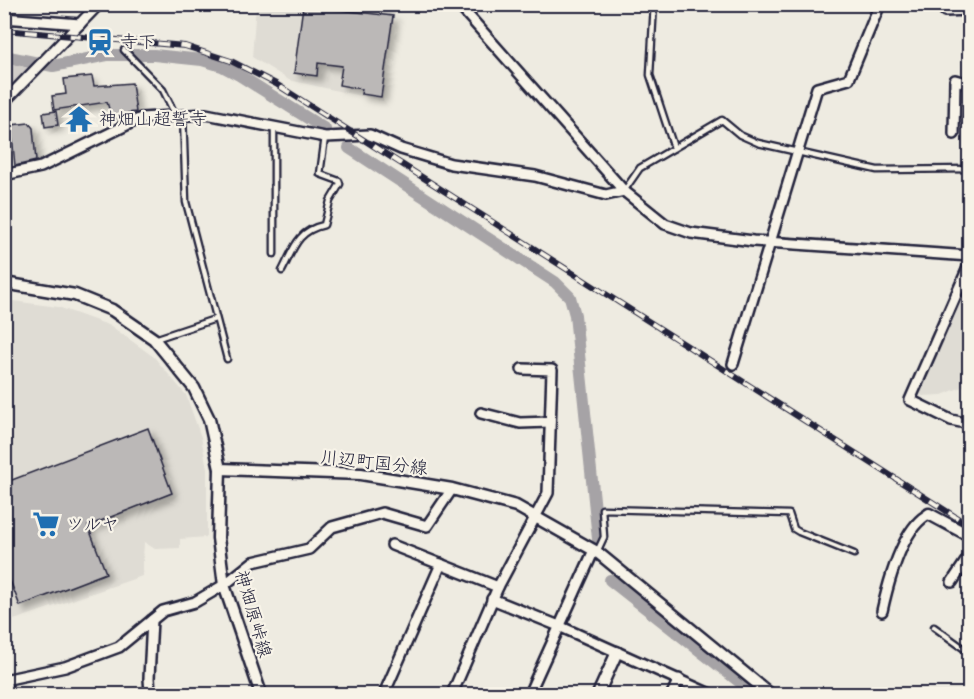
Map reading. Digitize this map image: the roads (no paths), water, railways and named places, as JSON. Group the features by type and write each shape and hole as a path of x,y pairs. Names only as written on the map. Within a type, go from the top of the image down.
{"street":[{"path":"4,102 99,4"},
{"path":"458,4 624,191 655,216 676,229 705,236 969,256"},
{"path":"733,364 818,88 849,79 880,4"},
{"path":"946,4 945,11 969,10"},
{"path":"4,18 80,24"},
{"path":"954,134 955,80 969,84"},
{"path":"4,175 40,168 141,118 206,114 338,139 370,135 401,149 451,164 535,176 606,195 624,191"},
{"path":"969,263 910,400 951,420 969,424"},
{"path":"4,283 87,300 133,322 154,339 185,374 202,403 214,435 220,469"},
{"path":"452,694 492,599 537,516 550,483 552,370 522,369"},
{"path":"481,413 520,423 550,422"},
{"name":"川辺町国分線","path":"220,469 361,474 452,489 516,506 596,551 770,694"},
{"name":"神畑原峠線","path":"220,469 218,538 224,585 261,694"},
{"path":"8,694 5,679 64,668 119,647 163,611 195,602 224,585 253,562 309,549 332,527 382,513 427,526 452,489"},
{"path":"882,611 899,551 922,517 929,514 969,536"},
{"path":"392,545 498,587"},
{"path":"529,694 596,551"},
{"path":"952,582 969,555"},
{"path":"384,694 441,564"},
{"path":"492,599 559,626 710,694"},
{"path":"150,694 152,620"},
{"path":"598,694 617,652"},
{"path":"672,694 679,679"}],"lane":[{"path":"654,4 650,75 674,148"},
{"path":"126,53 163,90 179,114 186,202 227,358"},
{"path":"624,191 640,168 722,120 740,135 797,153 877,170 969,169"},
{"path":"274,128 274,254"},
{"path":"282,271 300,238 309,228 324,225 330,201 340,184 339,181 320,174 325,137"},
{"path":"154,339 215,319"},
{"path":"596,551 603,537 602,509 789,513 794,529 854,554"},
{"path":"934,627 969,653"}],"waterway":[{"path":"4,56 53,66 107,55 154,55 202,60 222,66 239,75 325,129"},
{"path":"349,148 555,282 570,297 575,315 598,539"},
{"path":"610,580 755,694"}],"railway":[{"path":"4,30 185,46 231,61 276,84 970,526"}],"place":[{"name":"寺下","path":"100,42"},
{"name":"神畑山超誓寺","path":"79,119"},
{"name":"ツルヤ","path":"46,524"}]}
